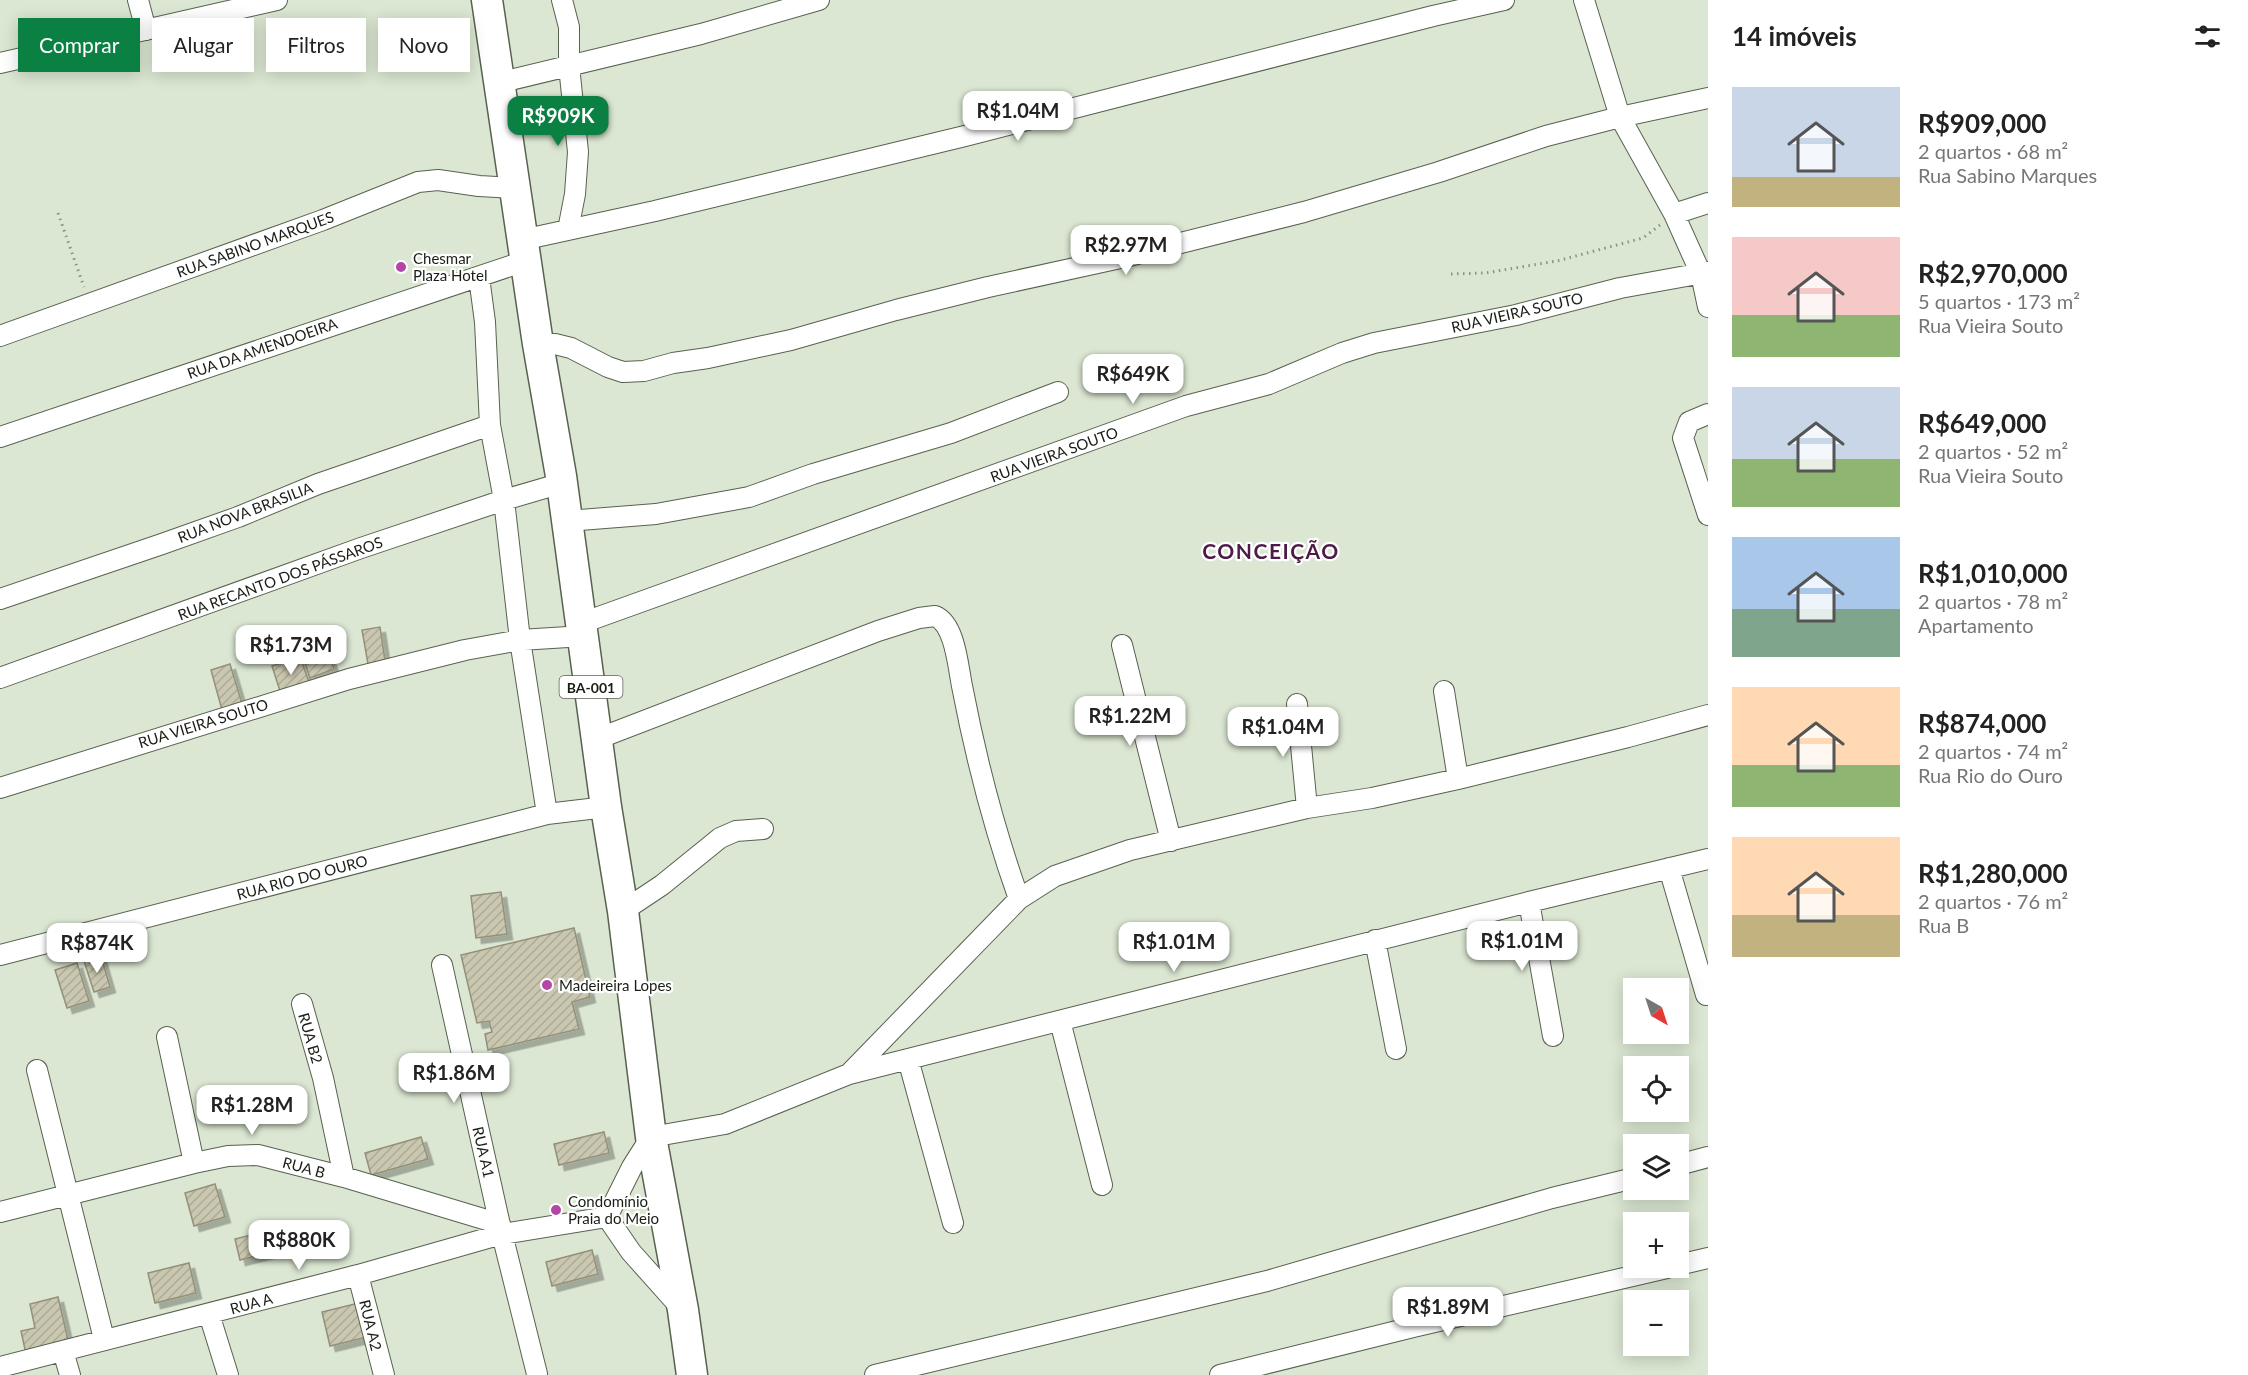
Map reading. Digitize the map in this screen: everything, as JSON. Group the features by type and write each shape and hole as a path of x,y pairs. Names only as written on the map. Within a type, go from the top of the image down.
{"main road":[{"name":"BA-001","path":"487,0 538,344 562,483 606,807 623,911 651,1137 692,1375"}],"street":[{"path":"138,0 146,30"},
{"path":"0,63 277,0"},
{"path":"562,0 569,27 569,66 578,152 575,194 567,230"},
{"path":"498,83 689,37 819,0"},
{"name":"RUA DA AMENDOEIRA","path":"0,437 479,277 567,230 941,142 1433,16 1504,0"},
{"path":"1584,0 1620,117 1704,273 1708,307"},
{"path":"538,344 555,344 571,348 623,372 644,371 674,363 718,356 792,340 919,304 1125,257 1304,212 1439,172 1546,136 1708,98"},
{"name":"RUA SABINO MARQUES","path":"0,336 323,220 418,182 438,180 515,188"},
{"path":"1674,214 1708,202"},
{"name":"RUA VIEIRA SOUTO","path":"0,788 349,679 465,650 583,629 1186,406 1269,384 1342,353 1404,336 1516,315 1620,288 1704,273"},
{"path":"479,277 485,322 490,425 504,500 520,640 547,814"},
{"path":"567,521 647,515 749,497 813,474 951,433 1058,392"},
{"path":"1708,414 1689,422 1683,438 1708,515"},
{"name":"RUA NOVA BRASILIA","path":"0,599 162,544 351,472 490,425"},
{"name":"RUA RECANTO DOS PÁSSAROS","path":"0,678 361,548 562,483"},
{"path":"597,739 859,638 919,618 935,616 946,624 955,651 981,775 1019,899"},
{"path":"1122,645 1171,840"},
{"path":"1444,691 1458,779"},
{"path":"1297,704 1307,808"},
{"path":"849,1074 1019,899 1034,888 1071,870 1130,850 1171,840 1307,808 1372,798 1458,779 1708,715"},
{"name":"RUA RIO DO OURO","path":"0,955 547,814 606,807"},
{"path":"623,911 662,885 720,838 736,831 763,829"},
{"path":"682,1310 631,1252 607,1217 632,1167 651,1137 725,1124 849,1074 1375,940 1708,859"},
{"path":"1669,868 1706,995"},
{"path":"1528,902 1553,1036"},
{"path":"1375,940 1396,1049"},
{"name":"RUA A1","path":"442,965 501,1229 537,1374"},
{"name":"RUA B2","path":"302,1004 323,1078 344,1177"},
{"path":"1060,1021 1102,1185"},
{"path":"167,1037 194,1163"},
{"path":"908,1059 953,1223"},
{"path":"37,1070 70,1195 104,1339"},
{"name":"RUA B","path":"0,1212 194,1163 228,1156 258,1155 344,1177 501,1229"},
{"path":"1689,1162 1708,1156"},
{"path":"875,1375 1267,1281 1552,1198 1623,1181"},
{"name":"RUA A","path":"0,1367 358,1275 501,1229 607,1217"},
{"path":"1689,1262 1708,1258"},
{"name":"RUA A2","path":"358,1275 384,1375"},
{"path":"1220,1375 1624,1278"},
{"path":"209,1314 228,1375"},
{"path":"63,1351 70,1375"}],"path":[{"path":"58,213 89,303"},
{"path":"1451,274 1485,273 1557,261 1643,238 1674,214"}],"building":[{"path":"380,627 385,661 368,664 362,630"},
{"path":"326,647 334,669 310,678 303,656"},
{"path":"300,657 310,685 281,694 272,666"},
{"path":"230,664 242,704 222,710 211,670"},
{"path":"501,892 507,934 476,938 471,896"},
{"path":"574,928 590,997 572,1002 579,1029 488,1050 485,1034 492,1032 489,1021 477,1023 461,955"},
{"path":"101,956 110,987 94,992 84,961"},
{"path":"77,963 89,1001 67,1008 55,970"},
{"path":"604,1132 609,1153 559,1165 554,1144"},
{"path":"421,1137 428,1159 371,1175 365,1153"},
{"path":"215,1184 225,1217 194,1226 185,1193"},
{"path":"279,1228 285,1249 240,1260 235,1239"},
{"path":"592,1250 598,1274 552,1286 546,1262"},
{"path":"189,1263 196,1293 155,1303 148,1273"},
{"path":"58,1297 69,1344 26,1354 21,1331 35,1328 30,1304"},
{"path":"359,1303 367,1337 330,1346 322,1312"}],"place":[{"name":"Chesmar Plaza Hotel","path":"401,267"},
{"name":"Madeireira Lopes","path":"547,985"},
{"name":"Condomínio Praia do Meio","path":"556,1210"}],"district":[{"name":"CONCEIÇÃO","path":"1271,550"}]}
